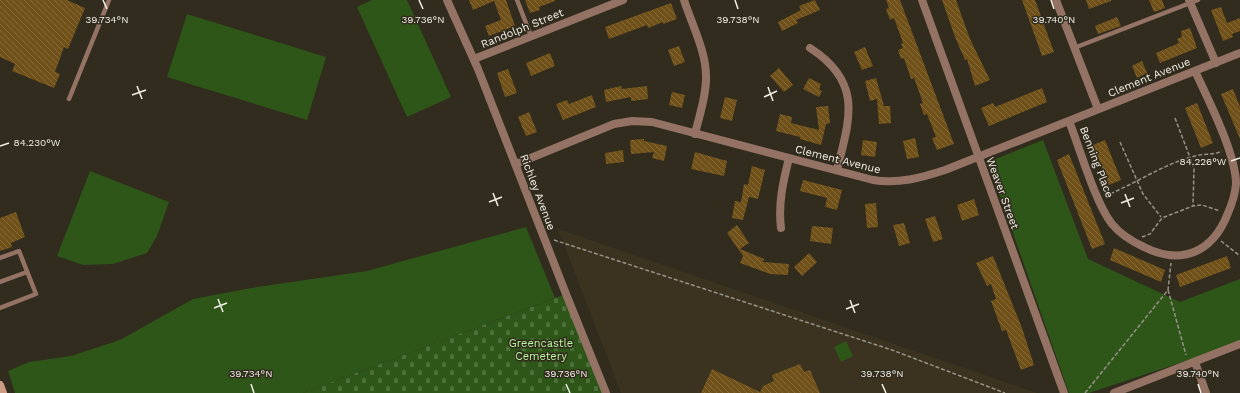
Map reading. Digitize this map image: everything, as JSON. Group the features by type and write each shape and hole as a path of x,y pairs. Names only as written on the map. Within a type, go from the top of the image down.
{"street":[{"name":"Richley Avenue","path":"447,0 474,59 516,164 543,237 606,393"},
{"name":"Randolph Street","path":"474,59 622,0"},
{"path":"684,0 700,46 706,79 703,106 695,134"},
{"name":"Weaver Street","path":"922,0 1064,393"},
{"path":"1056,0 1098,109"},
{"path":"1192,1 1216,62"},
{"path":"810,48 830,62 836,69 843,81 848,99 848,123 837,170"},
{"name":"Clement Avenue","path":"516,164 606,126 622,122 652,122 873,180 896,181 933,174 1240,53"},
{"name":"Benning Place","path":"1069,121 1098,198 1112,224 1120,233 1132,242 1156,252 1172,256 1186,255 1198,251 1216,237 1224,224 1234,196 1236,183 1234,168 1205,92 1195,71"},
{"path":"780,228 782,184 789,158"},
{"path":"1114,393 1240,344"},
{"path":"1195,362 1206,393"},
{"path":"0,385 3,393"}],"lane":[{"path":"69,99 109,0"},
{"path":"517,0 531,36"},
{"path":"1074,48 1192,1"},
{"path":"0,258 19,251 36,294 0,308"},
{"path":"0,282 27,272"}],"path":[{"path":"1175,118 1194,168 1193,206"},
{"path":"1120,142 1143,194 1162,218"},
{"path":"1098,198 1124,188 1136,180 1190,158 1196,156 1213,155 1227,149"},
{"path":"1132,242 1150,234 1162,218 1193,206 1202,205 1228,214"},
{"path":"543,237 892,350 1005,393"},
{"path":"1216,237 1240,256"},
{"path":"1172,256 1168,290 1186,356 1195,362"},
{"path":"1085,393 1168,290"}],"shaded area":[{"path":"558,229 1037,393 621,393"}],"green space":[{"path":"372,0 407,0 451,97 407,117 357,7"},
{"path":"187,14 326,57 307,120 167,77"},
{"path":"1043,140 1088,259 1180,302 1240,279 1240,343 1089,393 1069,393 988,162"},
{"path":"90,171 169,202 157,236 147,253 113,264 83,265 57,256"},
{"path":"526,227 555,298 303,393 15,393 8,371 29,362 71,356 120,340 193,299 251,288 367,271"},
{"name":"Greencastle Cemetery","path":"566,294 606,393 303,393"},
{"path":"846,341 853,356 841,362 834,347"}],"building":[{"path":"0,0 67,0 85,8 68,49 64,47 55,72 60,74 54,88 12,71 15,64 0,57"},
{"path":"469,0 506,0 515,26 489,36 485,26 501,20 494,1 473,10"},
{"path":"525,0 555,1 539,7 540,10 530,13"},
{"path":"815,0 820,10 796,20 798,23 782,31 778,22 801,10 799,6"},
{"path":"886,0 900,0 954,144 937,150 932,138 936,137 927,114 924,115 920,104 923,103 914,78 911,79 904,58 901,59 898,50 903,48 901,44 903,43 894,18 890,20 886,9 889,8"},
{"path":"942,0 956,0 970,39 990,80 975,86 967,59 965,60 955,37"},
{"path":"1022,0 1035,0 1054,52 1042,56"},
{"path":"1086,0 1111,0 1111,1 1089,9"},
{"path":"1149,0 1162,0 1165,8 1154,12"},
{"path":"671,3 677,19 663,24 663,22 648,28 647,25 609,39 605,27"},
{"path":"1221,7 1227,23 1240,18 1240,31 1232,34 1233,37 1223,41 1211,10"},
{"path":"1117,17 1121,26 1098,34 1095,26"},
{"path":"1190,28 1197,48 1160,63 1156,53 1179,43 1177,39 1182,37 1181,31"},
{"path":"679,46 685,62 674,66 668,50"},
{"path":"865,47 873,66 862,70 854,52"},
{"path":"550,53 555,66 531,76 526,63"},
{"path":"1142,61 1147,73 1137,78 1132,66"},
{"path":"779,68 793,85 784,92 770,76"},
{"path":"508,69 517,93 505,97 497,73"},
{"path":"809,78 821,84 819,89 822,91 819,97 803,89"},
{"path":"876,78 884,106 890,106 891,123 879,124 877,99 870,101 865,81"},
{"path":"621,86 622,89 647,86 648,99 631,101 631,97 606,102 604,90"},
{"path":"1042,88 1047,102 989,126 981,108 993,103 995,107"},
{"path":"1233,89 1240,107 1240,139 1221,94"},
{"path":"672,92 685,95 682,108 669,105"},
{"path":"592,95 596,107 563,120 556,104 567,100 569,104"},
{"path":"725,97 737,100 732,121 720,118"},
{"path":"1197,103 1213,143 1201,148 1185,108"},
{"path":"828,106 830,123 826,124 821,145 800,139 800,137 776,131 780,114 792,117 791,123 819,130 816,107"},
{"path":"529,112 537,132 526,136 518,117"},
{"path":"915,138 919,157 907,159 903,141"},
{"path":"644,139 644,141 667,146 664,161 652,158 654,152 631,154 630,140"},
{"path":"863,140 877,142 875,157 861,155"},
{"path":"1105,140 1121,180 1109,185 1093,145"},
{"path":"623,150 624,162 606,164 605,153"},
{"path":"695,152 727,161 724,176 691,169"},
{"path":"1069,154 1105,244 1092,249 1057,160"},
{"path":"752,166 765,170 758,199 749,197 743,220 732,218 735,201 741,202 744,184 748,185"},
{"path":"803,180 842,190 837,210 825,207 827,198 800,191"},
{"path":"974,199 979,215 962,221 957,205"},
{"path":"876,203 878,227 867,228 865,204"},
{"path":"16,212 25,237 11,243 12,247 0,251 0,218"},
{"path":"935,216 943,239 933,242 925,219"},
{"path":"904,223 910,243 899,246 893,225"},
{"path":"737,225 749,243 740,249 764,259 763,262 789,264 788,275 770,274 740,263 743,256 727,233"},
{"path":"812,226 833,228 831,244 810,241"},
{"path":"1114,248 1165,270 1161,282 1110,260"},
{"path":"809,253 817,262 802,276 794,267"},
{"path":"993,256 1022,328 1034,365 1021,370 1006,330 1002,331 991,301 996,299 991,284 987,286 976,263"},
{"path":"1227,256 1231,268 1180,287 1176,275"},
{"path":"800,364 804,372 810,370 820,393 701,393 712,369 760,392 763,386 774,381 772,375"}]}
